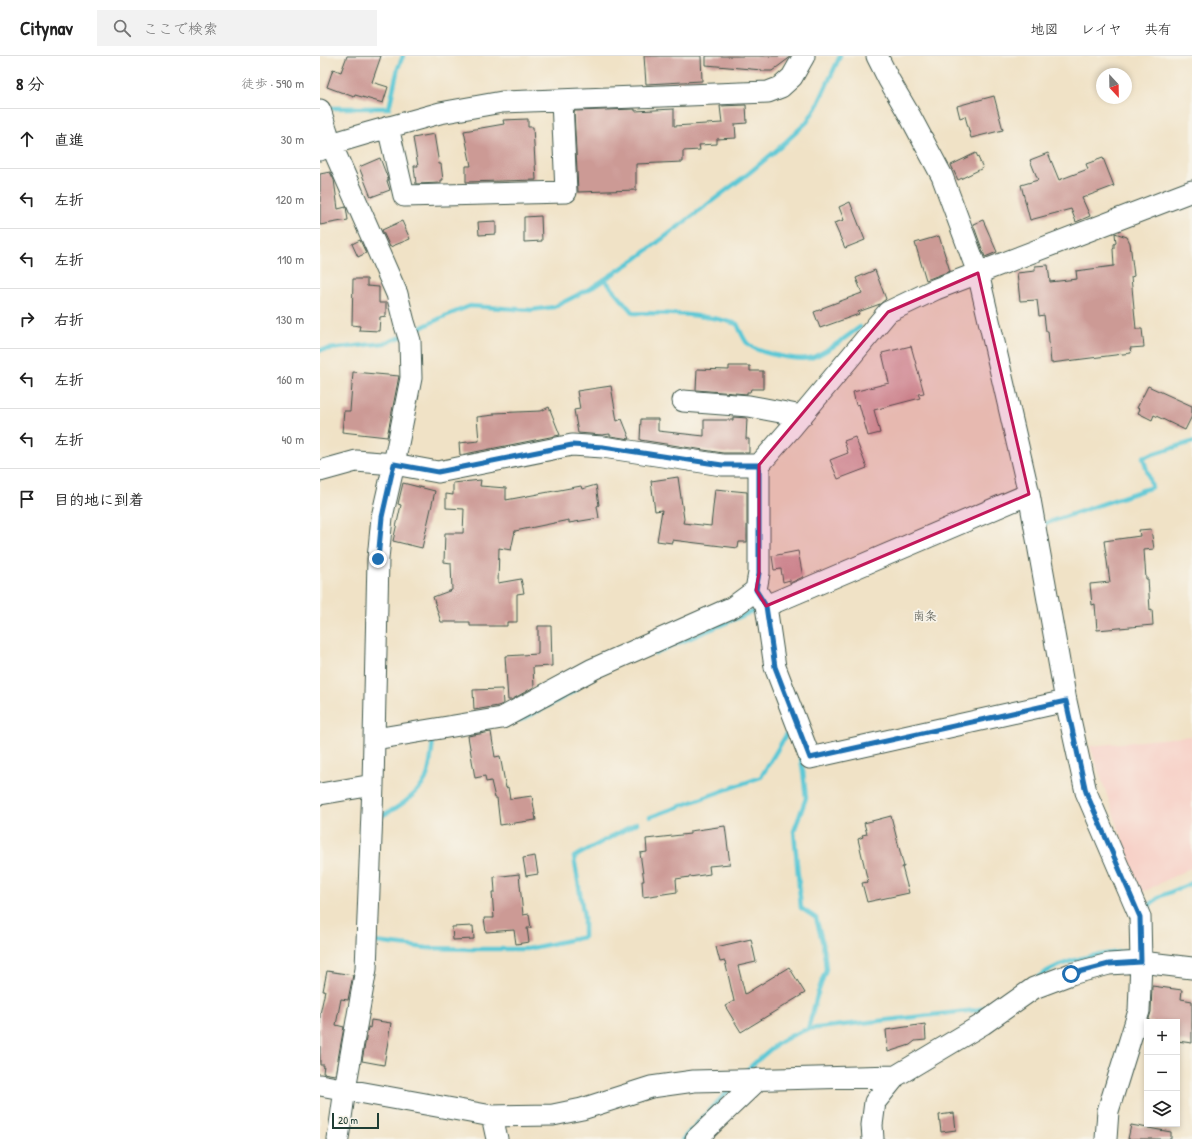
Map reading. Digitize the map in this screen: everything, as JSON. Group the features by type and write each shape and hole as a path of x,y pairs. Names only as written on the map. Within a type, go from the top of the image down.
{"street":[{"path":"324,145 440,113 502,102 768,92 781,87 792,76 804,56"},
{"path":"877,56 942,176 978,273 1029,494 1066,701 1086,792 1140,917 1141,962 1139,1011 1108,1111 1106,1139"},
{"path":"388,127 404,196 566,192 562,100"},
{"path":"320,110 324,145 397,294 407,332 411,378 382,517 378,559 375,739 366,969 345,1089 338,1139"},
{"path":"1066,701 810,758 775,667 761,598 759,573 759,465 802,416 888,312 936,289 1192,191"},
{"path":"683,401 749,406 802,416"},
{"path":"320,471 356,461 394,464 438,472 572,445 603,447 722,465 759,465"},
{"path":"375,739 502,718 592,669 733,607 761,598 1029,494"},
{"path":"320,794 373,786"},
{"path":"873,1139 872,1125 875,1102 896,1076 983,1024 1034,988 1071,974 1109,964 1141,962 1192,968"},
{"path":"320,1085 492,1116 553,1115 582,1109 651,1087 694,1081 896,1076"},
{"path":"696,1139 759,1079"},
{"path":"492,1116 497,1139"}],"highlighted area":[{"path":"978,273 1029,494 766,606 756,590 759,573 759,465 888,312"}],"shaded area":[{"path":"1192,736 1192,868 1141,893 1090,746"}],"building":[{"path":"347,56 381,56 372,82 388,87 383,103 355,95 354,97 327,87 333,69 341,72"},
{"path":"644,56 701,56 702,81 646,84"},
{"path":"706,56 790,56 772,71 762,71 706,65"},
{"path":"994,96 1003,130 971,138 965,116 960,118 957,106"},
{"path":"746,105 747,123 735,124 736,138 717,139 717,144 699,145 700,150 683,151 683,162 636,164 636,190 578,192 574,111 635,109 635,111 674,109 674,126 722,123 720,106"},
{"path":"528,119 528,127 533,127 536,180 466,182 466,166 471,166 464,131 504,124 503,120"},
{"path":"434,134 443,180 441,180 441,183 416,184 414,166 418,166 413,138"},
{"path":"976,153 983,168 958,180 951,165"},
{"path":"1048,153 1059,180 1088,169 1086,164 1103,158 1114,186 1082,198 1090,216 1076,222 1071,209 1030,220 1021,185 1038,180 1030,160"},
{"path":"380,158 388,179 387,181 390,190 371,197 359,167"},
{"path":"330,172 334,180 338,209 346,207 348,220 320,225 320,174"},
{"path":"850,202 865,240 845,248 834,223 844,220 839,207"},
{"path":"541,216 542,241 524,242 524,217"},
{"path":"983,220 997,252 985,257 973,224"},
{"path":"402,221 410,239 390,247 382,230"},
{"path":"496,221 496,234 479,235 478,222"},
{"path":"1115,233 1127,237 1130,243 1134,276 1131,277 1136,329 1142,329 1144,347 1130,348 1131,353 1051,363 1048,331 1046,331 1044,315 1039,316 1037,300 1020,301 1017,273 1035,271 1035,266 1048,265 1050,282 1077,279 1076,271 1114,266 1113,249 1114,244 1116,243"},
{"path":"939,236 950,271 926,280 915,243"},
{"path":"360,240 366,253 358,257 352,244"},
{"path":"875,270 886,299 880,304 858,312 859,314 820,328 814,312 862,293 856,278"},
{"path":"353,279 367,279 367,286 379,287 379,303 386,303 386,316 380,317 379,331 359,330 360,326 352,325"},
{"path":"911,346 924,393 918,394 920,398 874,410 880,433 868,436 859,404 856,405 853,392 889,383 882,353"},
{"path":"729,366 750,366 750,371 763,371 763,389 751,389 750,392 747,392 747,394 696,390 697,369 729,370"},
{"path":"353,372 399,376 387,437 342,432 344,411 350,411"},
{"path":"611,386 617,421 622,419 630,439 610,436 610,434 602,435 578,433 574,410 580,409 577,391"},
{"path":"1148,386 1192,406 1192,416 1185,430 1154,415 1152,420 1138,413 1140,409 1137,408"},
{"path":"549,407 560,435 460,455 459,443 479,441 477,417 494,415 494,413 541,411"},
{"path":"733,417 747,418 746,439 749,439 749,453 723,453 640,440 641,419 658,419 658,431 704,436 704,420 733,420"},
{"path":"855,437 867,468 838,479 830,460 848,453 844,441"},
{"path":"678,477 684,519 683,523 711,526 715,489 747,492 747,542 739,542 738,548 672,540 672,543 657,541 662,510 655,511 651,481"},
{"path":"481,480 480,486 506,488 506,500 581,486 582,489 596,485 599,518 569,523 569,520 515,531 511,550 499,548 498,583 521,579 524,593 517,594 517,622 507,622 507,626 470,626 470,622 441,622 433,597 452,590 451,563 444,562 445,533 463,533 464,509 446,508 446,494 453,495 453,483"},
{"path":"403,483 435,491 422,548 393,541 401,505 398,504"},
{"path":"1151,529 1154,549 1144,550 1146,579 1148,579 1150,610 1152,609 1153,625 1097,630 1095,604 1092,605 1090,584 1110,582 1104,541 1140,536 1139,530"},
{"path":"798,551 803,577 790,583 790,580 783,582 781,569 774,570 772,556"},
{"path":"538,626 551,626 552,666 533,667 534,687 511,700 508,700 505,656 538,654"},
{"path":"502,689 503,704 474,710 473,690"},
{"path":"491,732 495,757 500,756 506,788 508,787 510,799 532,796 536,820 500,825 497,798 495,798 491,781 486,782 485,776 475,778 468,736"},
{"path":"891,816 909,893 867,902 862,883 868,882 858,839 863,837 862,835 867,834 864,823"},
{"path":"725,826 730,864 709,866 710,874 676,879 677,892 643,897 642,881 644,881 640,853 647,852 646,839 690,834 690,831"},
{"path":"535,856 538,874 526,876 523,858"},
{"path":"519,874 523,915 529,914 531,928 527,928 529,942 516,944 514,930 486,932 484,918 494,918 492,892 495,892 494,877"},
{"path":"473,926 474,939 453,940 452,927"},
{"path":"751,939 756,962 738,966 745,994 789,967 805,993 741,1032 725,1006 734,1001 725,961 720,962 716,947"},
{"path":"327,971 353,975 348,1000 341,999 336,1025 344,1027 335,1075 323,1073 324,1065 320,1065 320,1014 325,991 323,991"},
{"path":"1152,986 1182,990 1181,999 1192,1001 1192,1043 1180,1041 1180,1019 1149,1019 1151,1012"},
{"path":"371,1020 391,1023 384,1065 362,1061 368,1027 370,1028"},
{"path":"925,1024 926,1040 915,1041 910,1045 888,1052 886,1030"},
{"path":"954,1113 956,1130 941,1132 939,1115"},
{"path":"1131,1125 1171,1132 1171,1139 1128,1139"}],"waterway":[{"path":"326,108 389,108 398,68 403,56"},
{"path":"412,332 470,306 531,310 554,307 593,287 637,258 749,173 807,122 818,104 840,56"},
{"path":"605,280 633,313 672,314 724,320 737,324 747,343 752,347 767,353 787,357 804,359 816,356 829,349 860,327"},
{"path":"320,350 385,343 404,336"},
{"path":"1041,525 1152,487 1143,457 1192,442"},
{"path":"655,653 756,610"},
{"path":"520,720 577,689"},
{"path":"650,817 761,777 791,727"},
{"path":"381,816 395,809 409,799 421,787 428,773 433,739"},
{"path":"801,759 806,798 794,831 801,908 816,918 823,944 826,969 808,1029"},
{"path":"375,942 427,948 527,949 584,937 584,917 574,857 637,823"},
{"path":"1146,911 1146,908 1161,896 1192,883"},
{"path":"1038,977 1059,965 1071,961 1132,951"},
{"path":"745,1072 767,1052 782,1041 808,1029 976,1010 995,1005"},
{"path":"696,1125 731,1088"},
{"path":"683,1139 691,1130"}],"district":[{"name":"南条","path":"925,616"}],"route":[{"path":"378,559 382,517 394,464 438,472 572,445 603,447 722,465 759,465 759,573 756,590 766,606 775,667 810,758 1066,701 1086,792 1140,917 1141,962 1109,964 1071,974"}]}
